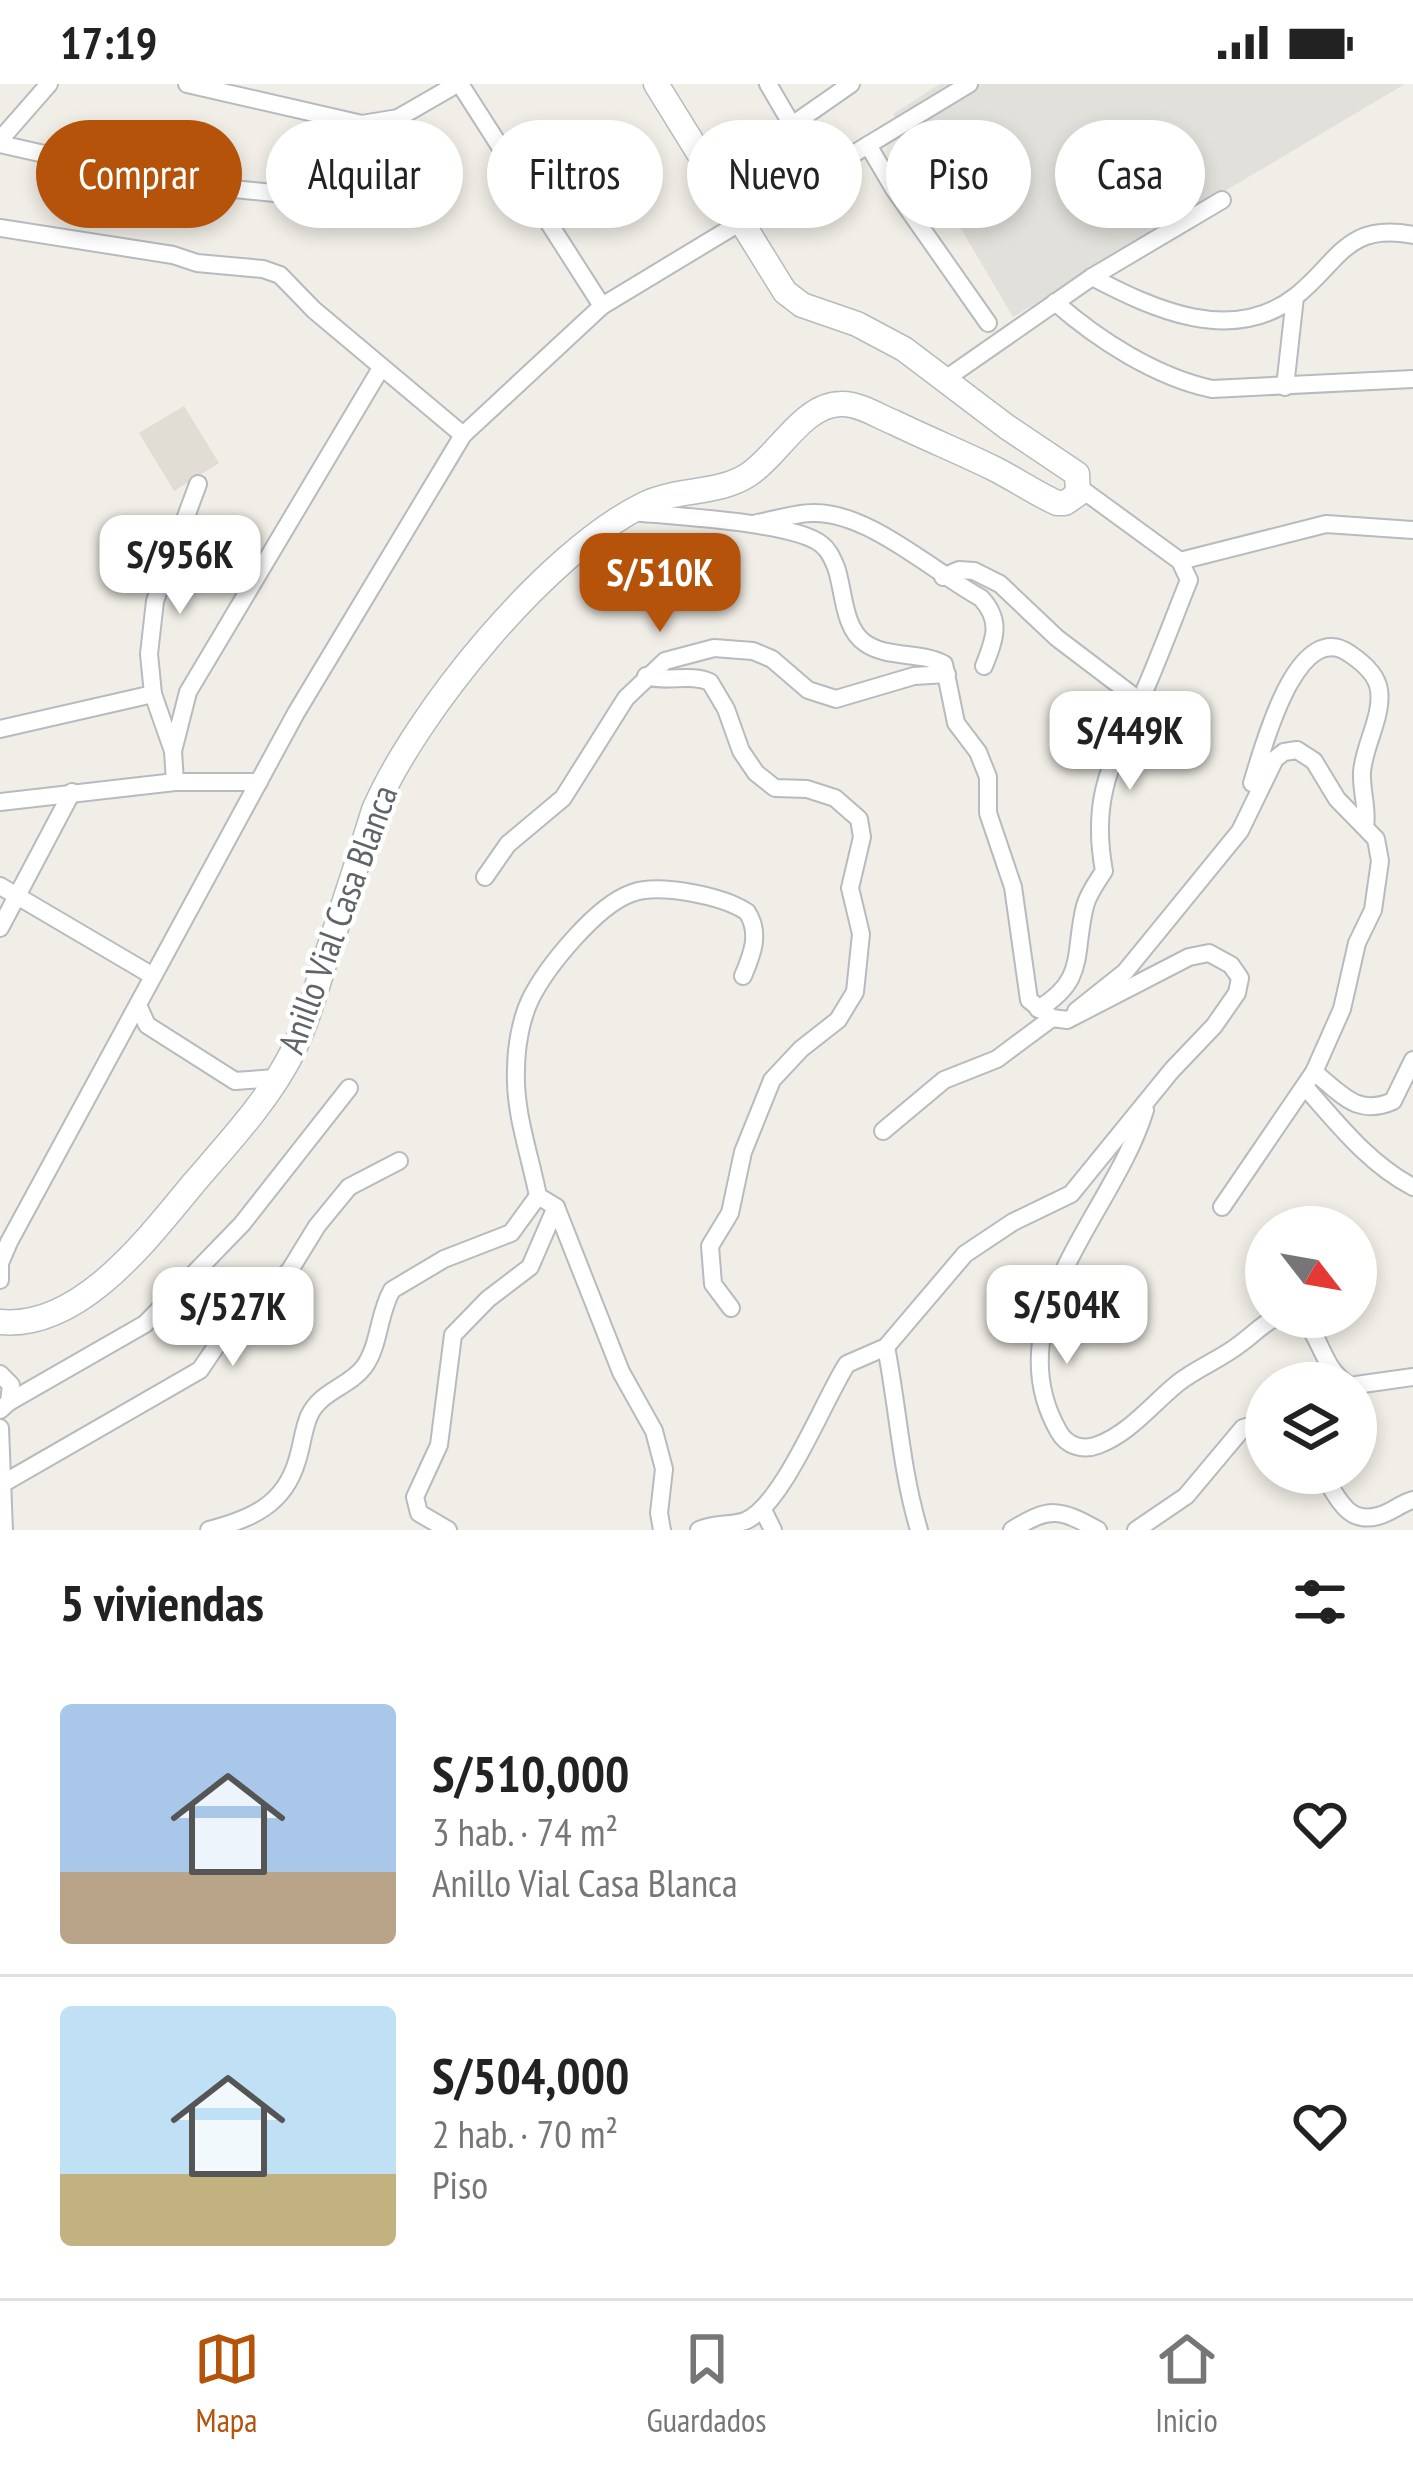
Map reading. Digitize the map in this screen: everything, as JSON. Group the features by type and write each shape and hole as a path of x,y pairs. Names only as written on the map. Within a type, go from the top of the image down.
{"main road":[{"path":"656,84 687,135"},
{"path":"744,228 784,292 802,305 892,342 1077,474 1080,488"},
{"name":"Anillo Vial Casa Blanca","path":"0,1322 20,1324 38,1318 67,1306 112,1276 139,1252 226,1146 292,1053 391,772 445,692 553,570 631,512 668,496 745,478 821,409 841,404 958,452 1057,503 1072,500 1080,488"}],"street":[{"path":"49,84 0,142 173,183 266,192"},
{"path":"187,84 362,124 398,118 458,84 602,306"},
{"path":"769,84 789,120"},
{"path":"799,120 851,84"},
{"path":"862,148 970,84"},
{"path":"868,145 988,323"},
{"path":"944,380 1092,277 1222,200"},
{"path":"0,228 229,268 262,268 280,275 463,435"},
{"path":"0,1280 9,1242 296,713 463,435 602,306 729,228"},
{"path":"1092,277 1146,305 1192,319 1237,320 1294,297 1341,248 1363,236 1413,235"},
{"path":"1285,387 1294,297"},
{"path":"1055,302 1082,326 1183,383 1212,389 1413,379"},
{"path":"173,751 188,692 381,368"},
{"path":"176,782 173,751 153,694 149,654 155,601 198,484"},
{"path":"1052,1016 1058,997 1074,976 1086,902 1104,871 1097,838 1101,800 1122,732 1189,580 1180,561 1080,488"},
{"path":"631,512 747,525 818,541 831,554 850,625 862,642 944,664 956,723 978,752 988,777 988,813 1013,887 1024,946 1025,987 1052,1016"},
{"path":"747,525 810,512 838,515 880,534 981,598 994,612 994,639 984,666"},
{"path":"1180,561 1326,524 1413,530"},
{"path":"943,577 959,570 1000,584 1057,638 1140,700"},
{"path":"1251,807 1251,789 1265,739 1292,679 1307,656 1324,646 1336,646 1366,668 1380,694 1362,770 1365,827"},
{"path":"484,877 508,844 563,798 603,729 646,676 665,661 691,651 753,651 772,659 808,690 836,699 914,676 947,674"},
{"path":"646,676 710,682 756,773 775,788 807,789 836,798 859,819 862,837 850,888 861,934 855,992 838,1020 791,1058 765,1092 742,1152 730,1213 710,1246 713,1284 731,1308"},
{"path":"0,729 153,694"},
{"path":"884,1131 944,1080 997,1059 1052,1016 1084,1001 1124,972 1240,831 1275,759 1298,750 1315,761 1336,799 1376,839 1380,861 1372,910 1357,943 1342,1009 1310,1080 1222,1207"},
{"path":"0,802 176,782 259,782"},
{"path":"0,928 8,891 72,792"},
{"path":"8,891 153,976"},
{"path":"662,1530 664,1469 654,1431 621,1372 556,1207 538,1196 520,1115 515,1071 519,1041 531,998 569,945 616,901 634,892 706,896 740,907 754,922 754,950 743,976"},
{"path":"699,1530 743,1522 763,1510 847,1364 886,1347 965,1254 1013,1222 1071,1194 1214,1026 1237,993 1240,978 1232,965 1209,953 1189,957 1052,1016"},
{"path":"138,1005 147,1025 235,1081 276,1078"},
{"path":"1310,1080 1357,1106 1376,1108 1393,1101 1413,1060"},
{"path":"1310,1080 1361,1149 1413,1186"},
{"path":"5,1406 146,1324 242,1224 350,1088"},
{"path":"1148,1102 1135,1145 1059,1276 1048,1307 1038,1358 1059,1433 1069,1444 1094,1448 1181,1380 1249,1338"},
{"path":"2,1484 200,1370 221,1339 290,1270 349,1187 399,1161"},
{"path":"209,1530 241,1522 274,1504 289,1486 310,1414 329,1392 368,1363 392,1290 444,1259 511,1233 538,1196"},
{"path":"448,1530 419,1514 415,1498 439,1445 453,1336 488,1299 530,1267 556,1207"},
{"path":"886,1347 897,1395 902,1461 919,1530"},
{"path":"0,1374 11,1385 5,1406"},
{"path":"1377,1382 1413,1377"},
{"path":"1136,1530 1186,1496 1245,1427"},
{"path":"0,1428 4,1530"},
{"path":"1332,1494 1352,1513 1381,1516 1413,1500"},
{"path":"763,1510 773,1530"},
{"path":"1012,1530 1044,1513 1065,1512 1098,1530"}],"shaded area":[{"path":"940,84 1405,84 1205,203 1205,120 1055,120 1055,228 1163,228 1013,317 960,228 1031,228 1031,120 897,120 893,114"},
{"path":"184,406 219,463 174,491 139,433"}]}
